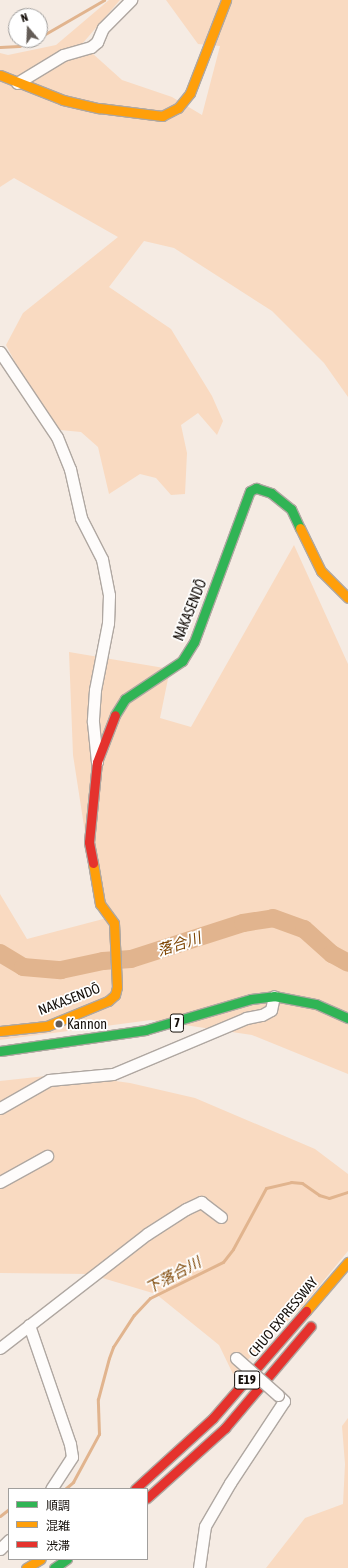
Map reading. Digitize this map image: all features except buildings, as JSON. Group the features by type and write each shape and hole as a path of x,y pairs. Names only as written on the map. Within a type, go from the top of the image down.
{"main road":[{"path":"0,75 63,100 99,108 162,116 178,108 190,93 226,0"},
{"name":"NAKASENDŌ","path":"0,1031 48,1026 108,1001 115,995 117,987 114,923 100,904 90,842 97,762 112,721 125,699 147,682 182,662 194,642 250,491 256,488 271,493 291,509 321,570 348,598"},
{"name":"7","path":"0,1051 145,1030 182,1021 251,999 274,996 316,1004 348,1018"},
{"name":"CHUO EXPRESSWAY","path":"136,1488 213,1418 348,1262"},
{"name":"CHUO EXPRESSWAY","path":"148,1497 225,1428 320,1316"},
{"path":"26,1568 39,1560"},
{"path":"54,1568 66,1560"}],"street":[{"path":"17,83 63,55 91,47 97,42 103,28 131,0"},
{"path":"0,352 57,437 70,469 81,518 102,559 109,595 108,623 95,690 93,722 97,762"},
{"path":"0,1108 29,1090 49,1080 113,1074 246,1018 262,1015 271,1010 274,996"},
{"path":"0,1182 47,1156"},
{"path":"0,1348 147,1234 186,1209 201,1202 221,1217"},
{"path":"30,1325 70,1444 72,1457 52,1488"},
{"path":"199,1568 205,1526 230,1483 284,1401 236,1358"},
{"path":"0,1549 8,1541"}],"shaded area":[{"path":"109,0 120,0 82,44 122,80 172,97 202,115 220,46 198,44 166,0 348,0 348,397 324,363 272,311 174,248 144,241 109,287 171,329 212,396 223,421 217,435 198,413 181,425 187,453 185,494 171,495 156,478 140,474 109,494 98,447 81,432 50,429 6,345 23,313 118,237 14,178 0,187 0,53 8,55 48,48 48,47 56,45"},
{"path":"294,545 348,664 348,1074 252,1035 151,1020 0,1040 0,894 27,939 107,918 86,839 73,755 69,652 170,669 160,718 191,727"},
{"path":"64,1074 130,1083 195,1098 315,1149 348,1174 348,1251 302,1307 233,1374 219,1345 156,1294 89,1274 0,1273 0,1081"},
{"path":"348,1418 348,1568 266,1568 305,1518 343,1504 345,1464 342,1426"}],"waterway":[{"path":"48,32 104,0"},
{"path":"0,47 8,47"},
{"name":"落合川","path":"0,953 23,967 61,970 103,961 131,959 243,923 273,918 304,929 332,954 348,963"},
{"name":"下落合川","path":"66,1488 73,1482 99,1434 98,1399 113,1347 134,1315 150,1298 223,1262 233,1249 266,1188 291,1182 302,1183 319,1195 329,1198 348,1192"},
{"name":"下落合川","path":"0,1516 8,1510"}],"traffic: fast":[{"path":"115,715 125,699 182,661 194,642 250,491 256,488 271,493 291,509 300,528"},
{"path":"0,1051 145,1030 251,999 274,996 316,1004 348,1018"},
{"path":"54,1568 66,1560"}],"traffic: slow":[{"path":"0,75 63,100 99,108 162,116 178,108 190,93 226,0"},
{"path":"300,528 321,571 348,598"},
{"path":"0,1031 47,1026 108,1001 115,995 117,987 114,923 100,904 93,863"},
{"path":"306,1311 348,1262"},
{"path":"26,1568 39,1560"}],"traffic: jam":[{"path":"93,863 89,842 97,762 115,715"},
{"path":"136,1488 213,1418 306,1311"},
{"path":"148,1497 225,1428 311,1326"}],"place":[{"name":"Kannon","path":"59,1024"}]}
